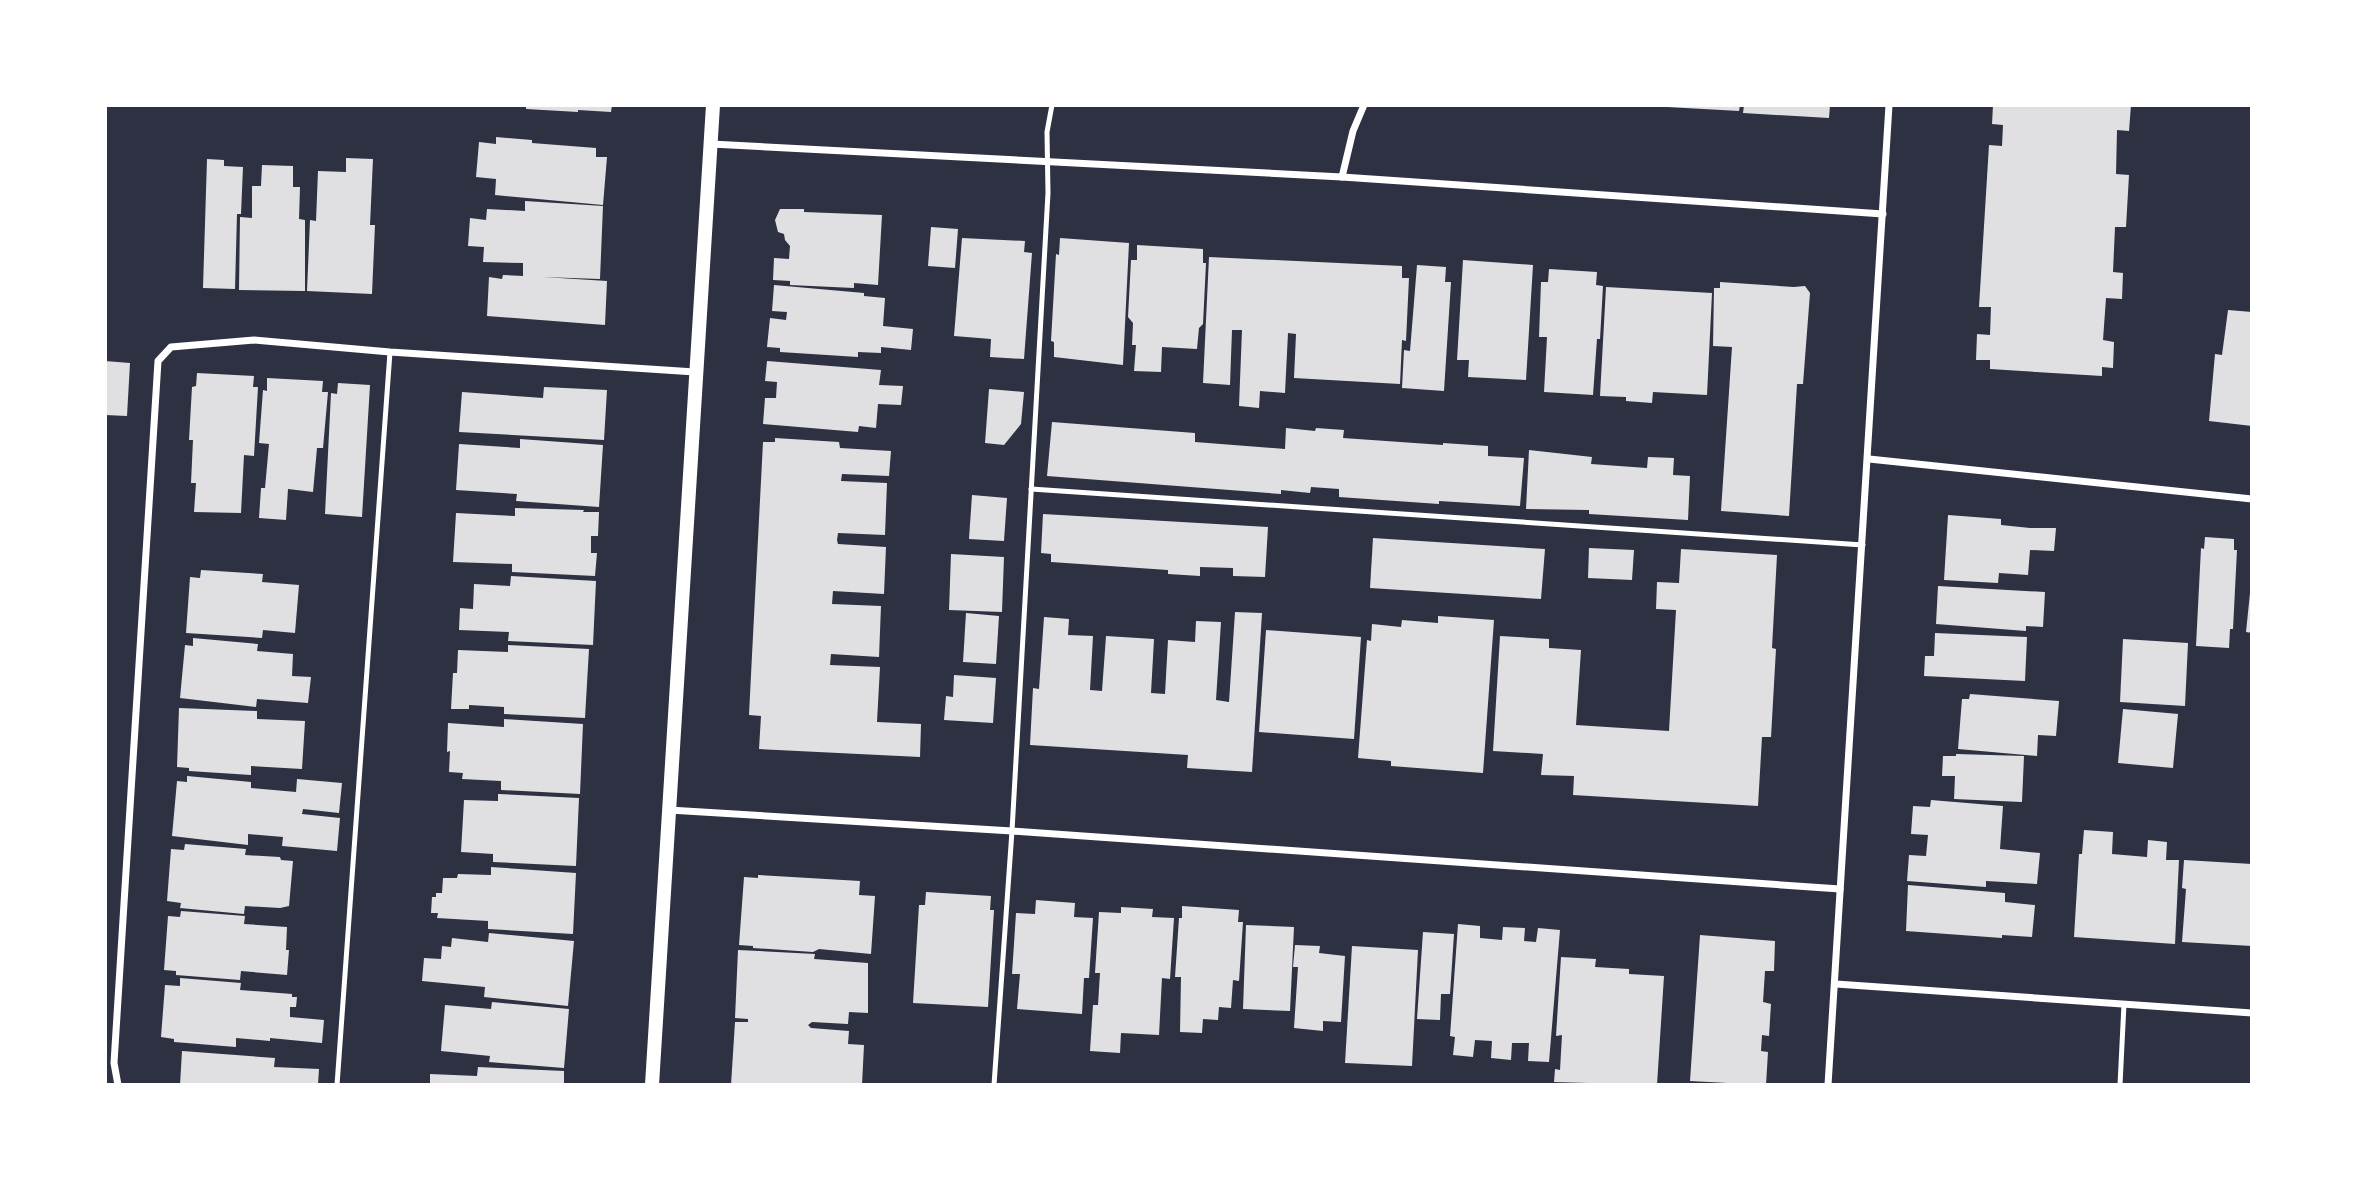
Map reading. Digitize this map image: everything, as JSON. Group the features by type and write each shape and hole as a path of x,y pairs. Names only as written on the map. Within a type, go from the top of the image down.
{"main road":[{"path":"652,1085 713,105"}],"street":[{"path":"1342,177 1353,131 1364,105"},
{"path":"1828,1085 1889,105"},
{"path":"711,144 1342,177 1882,214"},
{"path":"118,1085 114,1063 158,360 171,347 254,340 390,352 695,372"},
{"path":"1869,459 2252,499"},
{"path":"668,810 1012,831 1840,889"},
{"path":"1836,984 2252,1013"}],"lane":[{"path":"994,1085 1012,831 1048,193 1047,132 1052,105"},
{"path":"337,1085 390,352"},
{"path":"1031,489 1863,545"},
{"path":"2120,1085 2124,1004"}],"building":[{"path":"526,105 612,105 611,112 578,112 526,109"},
{"path":"1667,105 1740,105 1739,111"},
{"path":"1744,105 1830,105 1829,118 1743,113"},
{"path":"1993,105 2131,105 2129,131 2117,130 2116,174 2129,175 2126,227 2115,227 2113,272 2123,273 2122,299 2106,298 2103,340 2114,342 2113,368 2102,367 2102,376 1990,369 1990,360 1976,360 1977,334 1990,335 1991,307 1979,307 1989,145 2002,146 2003,125 1992,124"},
{"path":"496,137 596,148 596,157 607,157 603,205 495,195 496,179 476,177 479,142 496,144"},
{"path":"346,158 373,159 370,225 375,225 372,294 307,291 310,220 316,221 318,171 346,172"},
{"path":"207,159 224,160 224,166 243,167 241,214 237,214 235,289 203,288"},
{"path":"262,165 293,166 293,187 300,187 299,219 305,220 305,291 239,290 240,217 252,218 252,186 261,186"},
{"path":"525,201 603,206 600,279 543,277 607,281 605,325 487,316 489,277 502,279 503,275 523,276 523,263 483,262 484,247 468,246 470,218 486,220 487,209 525,211"},
{"path":"780,209 882,215 878,285 854,283 854,288 790,285 790,281 773,280 774,258 789,259 790,246 784,234 778,232 775,220"},
{"path":"931,227 958,229 955,268 928,266"},
{"path":"962,238 1025,241 1024,252 1032,253 1024,359 990,357 991,339 954,336"},
{"path":"1060,238 1129,243 1123,365 1054,357 1054,342 1051,341 1056,254 1059,255"},
{"path":"1137,245 1203,249 1203,263 1206,263 1203,324 1199,328 1197,349 1162,347 1161,372 1134,371 1136,345 1132,345 1133,323 1128,317 1131,260 1137,260"},
{"path":"1209,257 1402,266 1402,278 1409,278 1406,341 1402,340 1400,384 1294,378 1296,334 1288,333 1285,393 1260,391 1259,408 1239,406 1242,330 1232,330 1230,385 1203,383"},
{"path":"1463,260 1533,265 1526,380 1468,377 1469,360 1457,360"},
{"path":"1417,265 1446,267 1445,282 1451,282 1444,391 1402,388 1404,350 1410,351"},
{"path":"1549,269 1597,272 1596,285 1603,286 1593,395 1544,392 1547,337 1539,337 1541,282 1548,282"},
{"path":"1720,282 1805,286 1810,293 1803,384 1797,384 1789,516 1721,511 1732,347 1713,346 1714,288 1720,288"},
{"path":"774,285 864,293 864,296 885,298 883,326 913,329 911,350 881,347 881,353 858,352 858,357 780,352 780,348 767,347 770,318 786,320 787,312 772,311"},
{"path":"1606,287 1712,293 1707,395 1653,392 1652,403 1626,401 1626,397 1600,396"},
{"path":"2228,310 2252,312 2252,426 2209,421 2215,354 2222,355"},
{"path":"105,361 130,363 127,416 105,415"},
{"path":"767,361 881,370 879,385 903,386 901,405 878,404 876,428 859,426 858,432 763,424 765,398 776,398 777,382 765,381"},
{"path":"197,373 254,376 253,387 258,387 254,456 244,455 241,513 194,512 196,483 191,483 193,440 189,440 192,387 196,386"},
{"path":"267,378 323,381 322,392 328,392 323,448 317,448 313,492 288,489 286,520 259,518 269,444 259,443 263,390 267,391"},
{"path":"338,383 370,385 362,517 325,514 331,393 337,394"},
{"path":"544,387 607,390 604,440 459,432 462,392 543,398"},
{"path":"989,389 1024,392 1021,424 1004,445 985,443"},
{"path":"1052,422 1195,433 1195,442 1285,449 1286,428 1344,430 1343,438 1488,446 1488,456 1524,458 1520,506 1339,497 1339,489 1311,487 1310,493 1281,490 1281,494 1047,476"},
{"path":"775,438 839,442 840,448 891,451 889,476 842,474 841,481 887,483 885,535 838,533 837,540 838,544 886,547 884,594 833,591 832,604 881,606 879,657 831,654 830,665 880,667 877,722 921,724 920,757 759,749 761,716 749,715 752,655 763,442 775,442"},
{"path":"520,439 603,445 599,507 516,501 517,494 456,490 459,444 520,448"},
{"path":"1529,450 1592,457 1591,464 1647,468 1648,457 1674,458 1673,475 1690,476 1688,520 1589,514 1589,510 1526,509"},
{"path":"972,495 1007,498 1004,541 969,539"},
{"path":"515,508 599,512 598,536 591,536 591,553 597,553 595,576 512,572 512,564 453,562 456,513 515,516"},
{"path":"1043,514 1268,527 1265,577 1233,576 1233,568 1200,567 1200,576 1168,574 1168,570 1051,562 1051,554 1041,553"},
{"path":"1948,515 2001,519 2001,525 2056,528 2054,551 2030,550 2028,575 1999,573 1998,583 1944,580"},
{"path":"2205,537 2234,539 2234,550 2237,550 2233,629 2230,629 2229,648 2196,646 2201,548 2204,549"},
{"path":"1373,538 1545,549 1541,599 1370,588"},
{"path":"1589,548 1634,550 1632,580 1588,578"},
{"path":"1681,549 1777,555 1771,737 1762,737 1758,806 1573,795 1574,776 1541,775 1543,754 1493,751 1500,636 1549,639 1549,648 1581,650 1576,725 1669,731 1676,610 1656,609 1657,582 1679,583"},
{"path":"951,554 1004,557 1002,612 949,610"},
{"path":"201,570 263,574 262,582 299,585 295,633 263,630 262,638 186,633 190,577 200,578"},
{"path":"511,576 596,581 593,645 508,641 509,632 459,630 460,608 473,609 474,584 510,586"},
{"path":"1938,586 2045,592 2043,627 2026,626 2026,631 1936,624"},
{"path":"2252,593 2252,633 2246,632"},
{"path":"1235,612 1262,613 1252,772 1187,768 1188,755 1030,745 1033,688 1039,689 1044,617 1069,619 1068,635 1093,636 1090,690 1102,691 1106,636 1154,639 1151,693 1165,694 1168,640 1195,642 1196,621 1221,622 1216,700 1229,702"},
{"path":"966,613 999,616 996,664 963,662"},
{"path":"1438,616 1494,620 1483,773 1391,766 1391,761 1358,758 1367,640 1371,641 1372,624 1401,627 1402,620 1438,623"},
{"path":"1266,630 1361,637 1354,739 1259,732"},
{"path":"1935,633 2027,637 2025,681 1924,676 1925,656 1934,656"},
{"path":"193,638 258,644 257,651 293,654 292,676 311,677 308,703 257,699 256,707 180,698 185,645 193,646"},
{"path":"2123,639 2188,643 2185,706 2120,702"},
{"path":"508,645 589,649 585,718 504,714 504,707 469,705 469,709 451,709 453,673 457,673 458,650 508,652"},
{"path":"954,675 996,678 993,723 944,720 946,696 953,697"},
{"path":"1970,694 2059,701 2056,736 2038,735 2037,756 1958,749 1962,699 1969,699"},
{"path":"179,708 257,711 257,719 305,721 302,769 251,766 251,775 189,771 189,768 177,767"},
{"path":"2123,709 2178,714 2173,768 2118,763"},
{"path":"504,719 583,724 580,794 501,790 501,781 462,779 463,773 449,772 448,723 504,727"},
{"path":"1943,756 2024,756 2022,802 1954,799 1955,776 1942,776"},
{"path":"187,776 251,782 251,788 296,792 297,779 342,783 339,813 303,809 302,814 340,818 337,851 282,846 283,837 248,834 248,845 172,836 177,781 187,782"},
{"path":"498,794 579,798 576,866 493,862 493,854 461,852 464,800 498,801"},
{"path":"1931,800 2003,806 2000,849 2040,853 2037,884 1986,881 1986,887 1907,881 1909,855 1926,856 1928,835 1911,834 1913,806 1930,807"},
{"path":"2084,830 2113,832 2112,854 2147,857 2148,840 2167,842 2166,860 2179,860 2175,944 2074,937 2079,854 2082,854"},
{"path":"185,844 246,849 245,855 280,857 281,860 293,861 289,906 245,906 244,914 180,908 181,903 167,901 171,849 184,850"},
{"path":"2184,860 2252,864 2252,946 2182,942 2186,889 2182,888"},
{"path":"491,867 576,873 573,934 488,929 488,921 437,918 438,913 431,913 432,897 436,897 436,893 442,893 443,878 457,878 458,874 491,875"},
{"path":"758,875 860,881 859,895 875,896 871,954 739,945 744,877 758,878"},
{"path":"1908,885 2005,893 2005,902 2035,905 2032,937 2002,935 2002,938 1906,931"},
{"path":"926,892 991,896 990,910 994,910 988,1007 913,1003 919,905 925,905"},
{"path":"1036,900 1075,903 1074,917 1093,918 1089,978 1084,978 1082,1014 1017,1009 1020,974 1012,974 1016,913 1035,914"},
{"path":"1182,906 1239,910 1238,922 1243,922 1239,981 1233,980 1231,1008 1219,1007 1218,1020 1203,1019 1202,1033 1180,1032 1181,977 1175,977"},
{"path":"1121,907 1153,909 1152,917 1174,918 1170,979 1162,978 1159,1035 1121,1033 1120,1053 1090,1051 1093,1005 1098,1005 1100,973 1095,973 1099,912 1121,913"},
{"path":"181,911 245,916 244,924 287,927 287,975 241,971 240,980 176,975 176,971 164,970 168,916 180,917"},
{"path":"1458,924 1480,926 1480,938 1502,940 1503,927 1525,928 1524,941 1536,942 1538,928 1560,930 1549,1062 1528,1061 1529,1043 1512,1043 1511,1060 1491,1058 1492,1041 1475,1040 1473,1057 1453,1055 1455,1037 1450,1036"},
{"path":"1246,925 1294,927 1290,1011 1243,1009"},
{"path":"1423,932 1454,934 1450,994 1441,994 1440,1020 1417,1019"},
{"path":"489,933 574,941 568,1006 484,997 485,987 422,981 424,958 441,959 442,946 451,947 452,938 488,942"},
{"path":"1700,935 1775,941 1774,971 1765,971 1763,1002 1771,1004 1769,1036 1762,1035 1761,1051 1768,1052 1766,1085 1690,1081"},
{"path":"1295,945 1320,946 1319,953 1345,956 1341,1022 1323,1021 1323,1031 1294,1028 1298,967 1293,967"},
{"path":"1352,946 1418,950 1412,1066 1345,1063"},
{"path":"738,950 815,954 814,959 868,963 868,1013 849,1012 848,1024 812,1022 808,1025 811,1028 849,1031 848,1044 864,1045 862,1085 731,1085 735,1022 748,1022 748,1019 735,1018"},
{"path":"1561,957 1596,959 1595,967 1629,969 1629,974 1664,976 1657,1085 1554,1082 1555,1069 1560,1070 1562,1035 1556,1036"},
{"path":"180,978 241,983 240,990 292,994 292,997 297,997 296,1007 290,1007 290,1017 324,1020 322,1043 236,1038 236,1047 174,1042 174,1039 161,1037 165,985 180,986"},
{"path":"492,1002 569,1009 564,1068 489,1062 490,1056 441,1051 445,1005 491,1009"},
{"path":"182,1051 275,1058 274,1067 319,1069 318,1085 180,1085"},
{"path":"478,1067 564,1071 564,1085 430,1085 430,1074 477,1076"}]}
